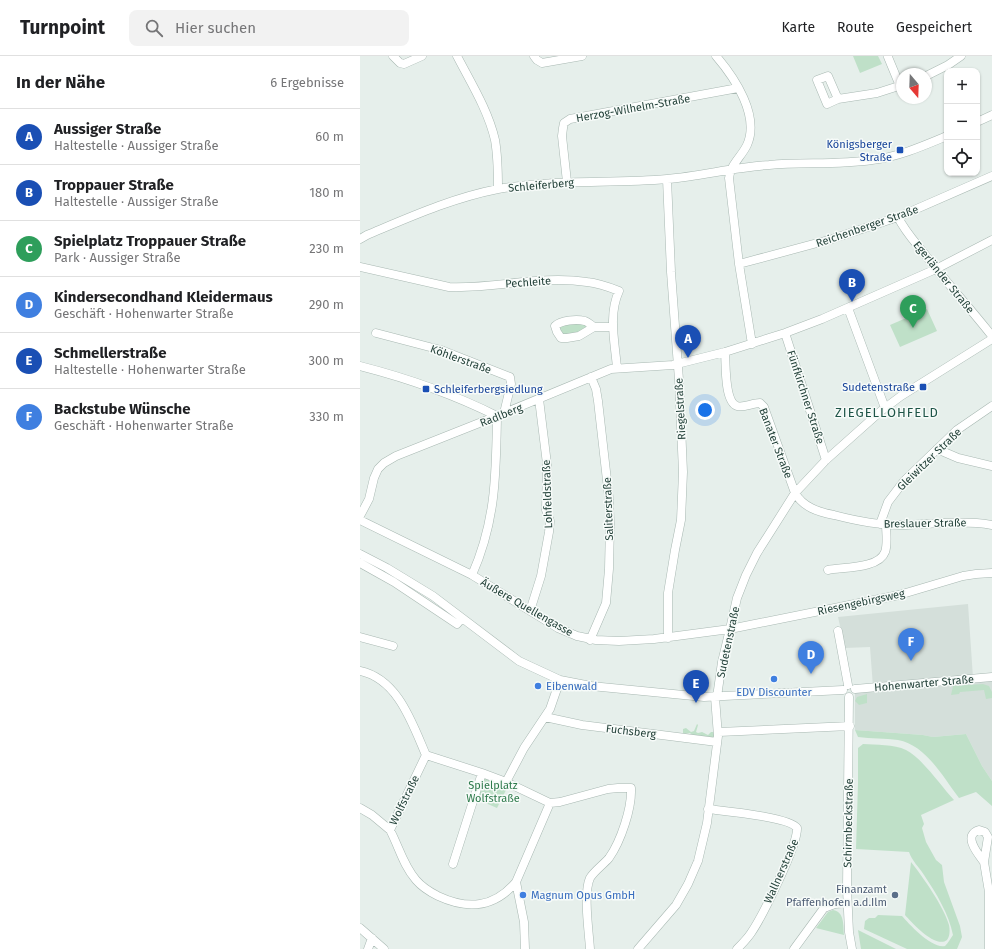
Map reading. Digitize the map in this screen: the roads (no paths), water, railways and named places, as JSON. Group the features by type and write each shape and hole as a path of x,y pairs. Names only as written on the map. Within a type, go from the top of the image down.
{"street":[{"path":"393,56 400,63 404,64 422,56"},
{"path":"457,56 476,92 490,124 497,154 498,190"},
{"path":"534,56 537,60 542,62 582,56"},
{"path":"716,56 738,88 749,110 751,132 745,150 731,171 730,185 739,264 752,344"},
{"path":"888,56 896,74"},
{"path":"932,73 961,56"},
{"path":"838,99 873,94 896,87"},
{"name":"Herzog-Wilhelm-Straße","path":"567,182 562,132 564,122 570,119 738,88"},
{"path":"980,120 992,114"},
{"path":"731,171 768,165 873,160 901,154 944,137"},
{"name":"Schleiferberg","path":"360,239 454,200 498,190 567,182 667,179 731,171"},
{"name":"Reichenberger Straße","path":"739,264 832,240 898,217 992,176"},
{"name":"Riegelstraße","path":"667,179 671,272 682,439 683,496 681,524 668,593 668,638"},
{"name":"Egerländer Straße","path":"898,217 904,228 936,269 992,336"},
{"name":"Radlberg","path":"360,516 369,499 374,478 378,469 384,463 396,456 501,415 591,377 617,368 678,364 725,352 785,333 848,308 936,269 992,240"},
{"name":"Pechleite","path":"360,267 449,287 530,280 563,280 594,283 619,291 614,309 613,327 617,368"},
{"path":"848,308 885,408"},
{"path":"594,327 613,327"},
{"name":"Köhlerstraße","path":"376,333 441,350 510,377 511,384 501,415"},
{"name":"Fünfkirchner Straße","path":"785,333 826,460"},
{"name":"Sudetenstraße","path":"638,949 676,905 688,884 702,849 719,732 716,697 722,662 737,598 757,553 795,493 826,460 885,408 992,339"},
{"name":"Banater Straße","path":"725,352 728,392 730,399 732,403 739,406 760,403 764,406 795,493"},
{"path":"360,366 433,388 501,415 495,487 491,514 486,538 472,575"},
{"name":"Saliterstraße","path":"590,640 602,613 607,594 610,524 607,479 598,401 596,389 591,377"},
{"name":"Lohfeldstraße","path":"530,611 541,576 550,526 546,510 547,464 539,399"},
{"name":"Gleiwitzer Straße","path":"828,570 865,565 880,558 884,554 886,548 883,524 885,507 898,487 957,430 992,406"},
{"path":"937,449 958,458 992,466"},
{"name":"Breslauer Straße","path":"795,493 803,503 813,509 857,521 906,525 966,522 992,525"},
{"name":"Äußere Quellengasse","path":"360,520 472,575 558,628 590,640 619,641 668,638 730,629"},
{"name":"Hohenwarter Straße","path":"360,554 407,580 462,618 519,661 560,680 591,686 716,697 849,690 992,677"},
{"path":"360,562 394,582 457,624 462,618"},
{"name":"Riesengebirgsweg","path":"730,629 899,595 963,576 992,573"},
{"name":"Schirmbeckstraße","path":"838,631 849,690 850,726 847,903 852,949"},
{"path":"360,637 393,646"},
{"path":"360,671 379,678 385,682 395,694 412,723 426,755 506,782 550,802 560,802 608,789 631,788 625,821 615,848 593,875 589,883 587,911 590,949"},
{"path":"506,782 524,748 545,717 553,701 560,680"},
{"name":"Fuchsberg","path":"545,717 582,725 717,742"},
{"path":"719,732 850,726"},
{"name":"Wolfstraße","path":"426,755 390,830 404,862 416,880 422,886 446,900 467,904 480,904 492,900 504,894 516,882"},
{"path":"453,864 482,773"},
{"path":"525,949 524,922 516,882 550,802"},
{"path":"360,808 372,815 390,830"},
{"name":"Wallnerstraße","path":"708,809 760,816 791,823 797,828 796,838 773,892 752,932 737,949"},
{"path":"984,862 989,892 989,949"},
{"path":"794,949 824,908 834,904 847,903"},
{"path":"360,928 384,949"},
{"path":"368,949 372,938"}],"place":[{"name":"Königsberger Straße","path":"900,150"},
{"name":"Troppauer Straße","path":"852,302"},
{"name":"Spielplatz Troppauer Straße","path":"913,328"},
{"name":"Aussiger Straße","path":"688,358"},
{"name":"Sudetenstraße","path":"923,387"},
{"name":"Schleiferbergsiedlung","path":"426,389"},
{"name":"Backstube Wünsche","path":"911,661"},
{"name":"Kindersecondhand Kleidermaus","path":"811,674"},
{"name":"EDV Discounter","path":"774,679"},
{"name":"Eibenwald","path":"538,686"},
{"name":"Schmellerstraße","path":"696,703"},
{"name":"Magnum Opus GmbH","path":"523,895"},
{"name":"Finanzamt Pfaffenhofen a.d.Ilm","path":"895,895"}],"district":[{"name":"ZIEGELLOHFELD","path":"887,412"}],"park label":[{"name":"Spielplatz Wolfstraße","path":"493,791"}]}
